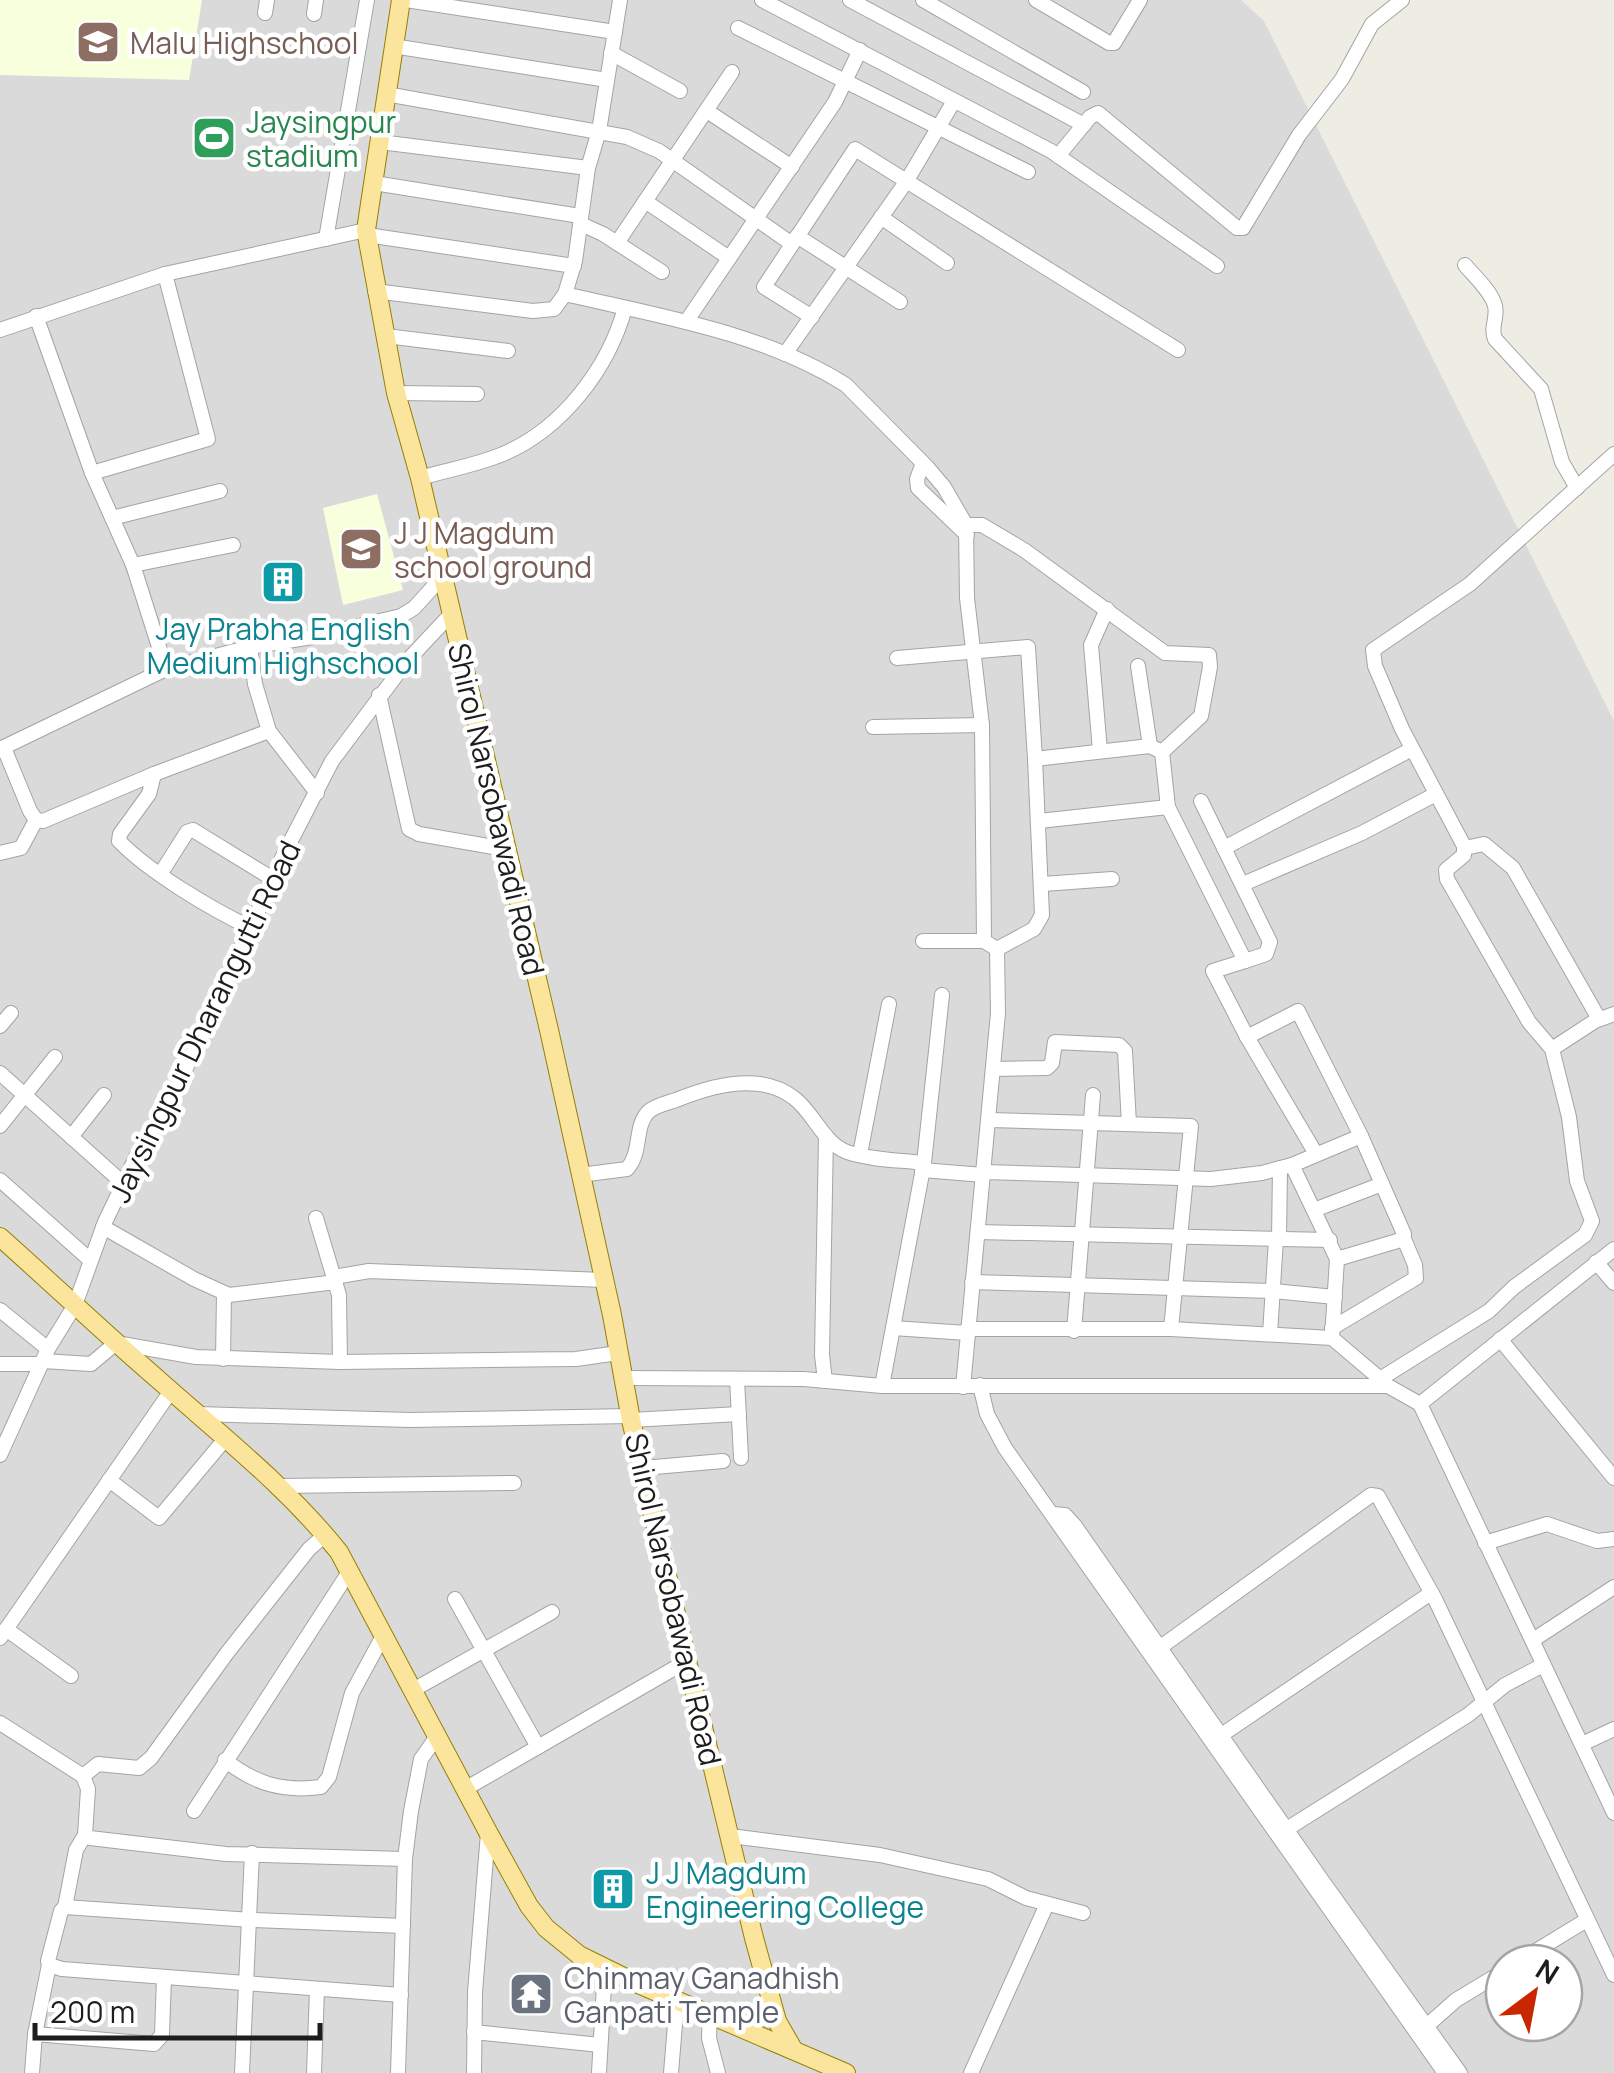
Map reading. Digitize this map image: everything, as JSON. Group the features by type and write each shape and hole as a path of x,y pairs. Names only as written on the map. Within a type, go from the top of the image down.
{"main road":[{"name":"Shirol Narsobawadi Road","path":"403,0 366,232 375,290 549,1030 687,1660 777,2021 793,2049"},
{"path":"3,1246 282,1486 325,1535 350,1572 529,1906 546,1928 579,1955 846,2073"}],"street":[{"path":"326,239 367,0"},
{"path":"403,0 615,32"},
{"path":"375,290 545,312 554,309 565,294 574,266 620,0"},
{"path":"762,0 1058,156 1217,266"},
{"path":"850,0 1084,125"},
{"path":"923,0 1083,92"},
{"path":"1036,0 1102,40 1114,42 1140,0"},
{"path":"1058,156 1094,114 1100,114 1236,228 1242,228 1299,135 1336,88 1372,24 1402,0"},
{"path":"738,28 1028,172"},
{"path":"393,46 607,80"},
{"path":"686,322 792,167 860,50"},
{"path":"612,53 680,91"},
{"path":"617,243 732,72"},
{"path":"386,94 627,137 658,151 756,219 847,266 900,302"},
{"path":"785,354 906,182 954,101"},
{"path":"707,110 792,167"},
{"path":"380,142 588,168"},
{"path":"812,317 764,287 855,149 1178,350"},
{"path":"374,184 580,220 662,272"},
{"path":"646,202 729,258"},
{"path":"881,218 947,263"},
{"path":"0,330 165,274 366,232 574,266"},
{"path":"1465,265 1494,303 1494,339 1540,389 1562,462 1576,488"},
{"path":"92,472 208,440 165,274"},
{"path":"565,294 686,322 785,354 846,385 944,488 967,530 967,598 982,725 990,945 998,1013 963,1387"},
{"path":"420,478 503,454 542,432 573,404 592,377 616,335 625,308"},
{"path":"36,316 92,472 132,565 166,669"},
{"path":"386,336 508,352"},
{"path":"396,392 477,394"},
{"path":"623,1378 963,1387 1384,1382 1489,1310 1589,1230 1592,1221 1577,1181 1568,1117 1552,1050 1530,1022 1447,880 1446,870 1464,855 1465,848 1412,749 1376,666 1374,650 1470,584 1614,454"},
{"path":"112,518 220,491"},
{"path":"967,530 982,525 1024,550 1165,652 1209,655 1201,716 1156,749 1100,751 1036,760"},
{"path":"132,565 232,545"},
{"path":"269,730 42,822 36,820 2,748 166,669 401,616 414,608 443,576"},
{"path":"1100,751 1091,644 1107,609"},
{"name":"Jaysingpur Dharangutti Road","path":"0,1455 44,1358 75,1304 103,1227 140,1150 176,1090 332,761 379,695 452,613"},
{"path":"896,658 1024,646 1030,651 1044,905 1040,922 990,945 923,941"},
{"path":"250,647 255,684 269,730 317,793"},
{"path":"1138,666 1168,807 1245,961"},
{"path":"379,695 409,829 505,849"},
{"path":"872,727 982,725"},
{"path":"1224,848 1412,749"},
{"path":"154,774 149,794 118,838 121,844 251,928"},
{"path":"1243,884 1362,833 1436,794"},
{"path":"1200,801 1270,946 1266,954 1212,971 1316,1154"},
{"path":"1039,822 1168,807"},
{"path":"0,853 21,848 36,820"},
{"path":"161,873 187,832 193,830 274,878"},
{"path":"1465,848 1484,844 1513,868 1606,1016 1552,1050"},
{"path":"1043,884 1112,879"},
{"path":"882,1386 923,1167 942,994"},
{"path":"860,1154 888,1004"},
{"path":"893,1328 1171,1328 1332,1333 1416,1278 1404,1234 1361,1136 1298,1011 1247,1037"},
{"path":"0,1026 11,1013"},
{"path":"993,1069 1047,1068 1052,1063 1055,1042 1119,1046 1126,1051 1129,1124"},
{"path":"0,1126 55,1057"},
{"path":"0,1073 125,1185"},
{"path":"580,1175 627,1169 636,1156 646,1114 712,1085 742,1084 783,1091 847,1152 984,1174 1212,1179 1286,1166 1361,1136"},
{"path":"70,1137 104,1095"},
{"path":"1074,1331 1093,1095"},
{"path":"988,1120 1191,1126 1171,1328"},
{"path":"826,1136 822,1337 826,1382"},
{"path":"1286,1166 1314,1210 1337,1259 1332,1333"},
{"path":"1270,1334 1286,1166"},
{"path":"0,1180 89,1259"},
{"path":"1314,1210 1382,1184"},
{"path":"316,1218 335,1279 340,1362"},
{"path":"103,1227 224,1293 242,1295 369,1271 604,1280"},
{"path":"978,1232 1330,1240"},
{"path":"1337,1259 1404,1239"},
{"path":"1420,1404 1614,1249"},
{"path":"1596,1262 1614,1283"},
{"path":"972,1282 1273,1291 1335,1297"},
{"path":"223,1358 224,1293"},
{"path":"0,1310 44,1358"},
{"path":"1332,1333 1384,1382 1420,1404 1614,1813"},
{"path":"1500,1338 1614,1478"},
{"path":"0,1364 44,1358 91,1364 116,1343 223,1358 340,1362 576,1358 618,1353"},
{"path":"737,1379 741,1458"},
{"path":"980,1385 994,1432 1156,1650 1422,2030 1460,2073"},
{"path":"71,1676 3,1633 170,1391"},
{"path":"198,1414 410,1420 739,1414"},
{"path":"109,1480 159,1518 226,1438"},
{"path":"643,1468 723,1461"},
{"path":"282,1486 514,1483"},
{"path":"1156,1650 1374,1494 1431,1593 1614,1976"},
{"path":"1485,1543 1547,1524 1597,1541 1614,1539"},
{"path":"83,1776 98,1764 139,1768 152,1758 228,1653 309,1549 325,1535"},
{"path":"194,1811 350,1572"},
{"path":"1534,1640 1614,1587"},
{"path":"1217,1738 1431,1593"},
{"path":"456,1599 538,1747"},
{"path":"413,1690 552,1612"},
{"path":"225,1760 267,1786 321,1787 329,1776 352,1694 384,1634"},
{"path":"465,1789 687,1660"},
{"path":"1282,1832 1505,1685 1543,1665"},
{"path":"0,1722 83,1776 88,1789 86,1835 76,1850 61,1911 35,2034 32,2073"},
{"path":"1582,1744 1614,1729"},
{"path":"398,2073 405,1860 421,1759 438,1735"},
{"path":"474,2073 488,1832"},
{"path":"86,1835 226,1854 405,1860"},
{"path":"730,1836 880,1855 988,1880 1026,1898 1083,1914"},
{"path":"242,2073 252,1853"},
{"path":"739,1876 794,1880"},
{"path":"971,2073 1047,1904"},
{"path":"65,1907 403,1926"},
{"path":"1549,1943 1586,1921"},
{"path":"50,1965 401,1995"},
{"path":"598,2073 605,1967"},
{"path":"35,2034 154,2044 162,2035 164,1977"},
{"path":"1422,2030 1453,2002 1484,1983"},
{"path":"314,2073 317,1989"},
{"path":"671,2073 677,2000"},
{"path":"710,2013 709,2038 718,2073"},
{"path":"1422,2030 1445,2073"},
{"path":"474,2032 600,2045"}],"shaded area":[{"path":"0,0 1241,0 1264,21 1614,721 1614,2073 0,2073"},
{"name":"Malu Highschool","path":"0,0 202,0 189,80 0,75"},
{"name":"J J Magdum school ground","path":"377,494 403,590 343,605 323,508"}],"place":[{"name":"Malu Highschool","path":"98,42"},
{"name":"Jaysingpur stadium","path":"214,138"},
{"name":"J J Magdum school ground","path":"361,549"},
{"name":"Jay Prabha English Medium Highschool","path":"283,582"},
{"name":"J J Magdum Engineering College","path":"613,1889"},
{"name":"Chinmay Ganadhish Ganpati Temple","path":"531,1994"}]}
